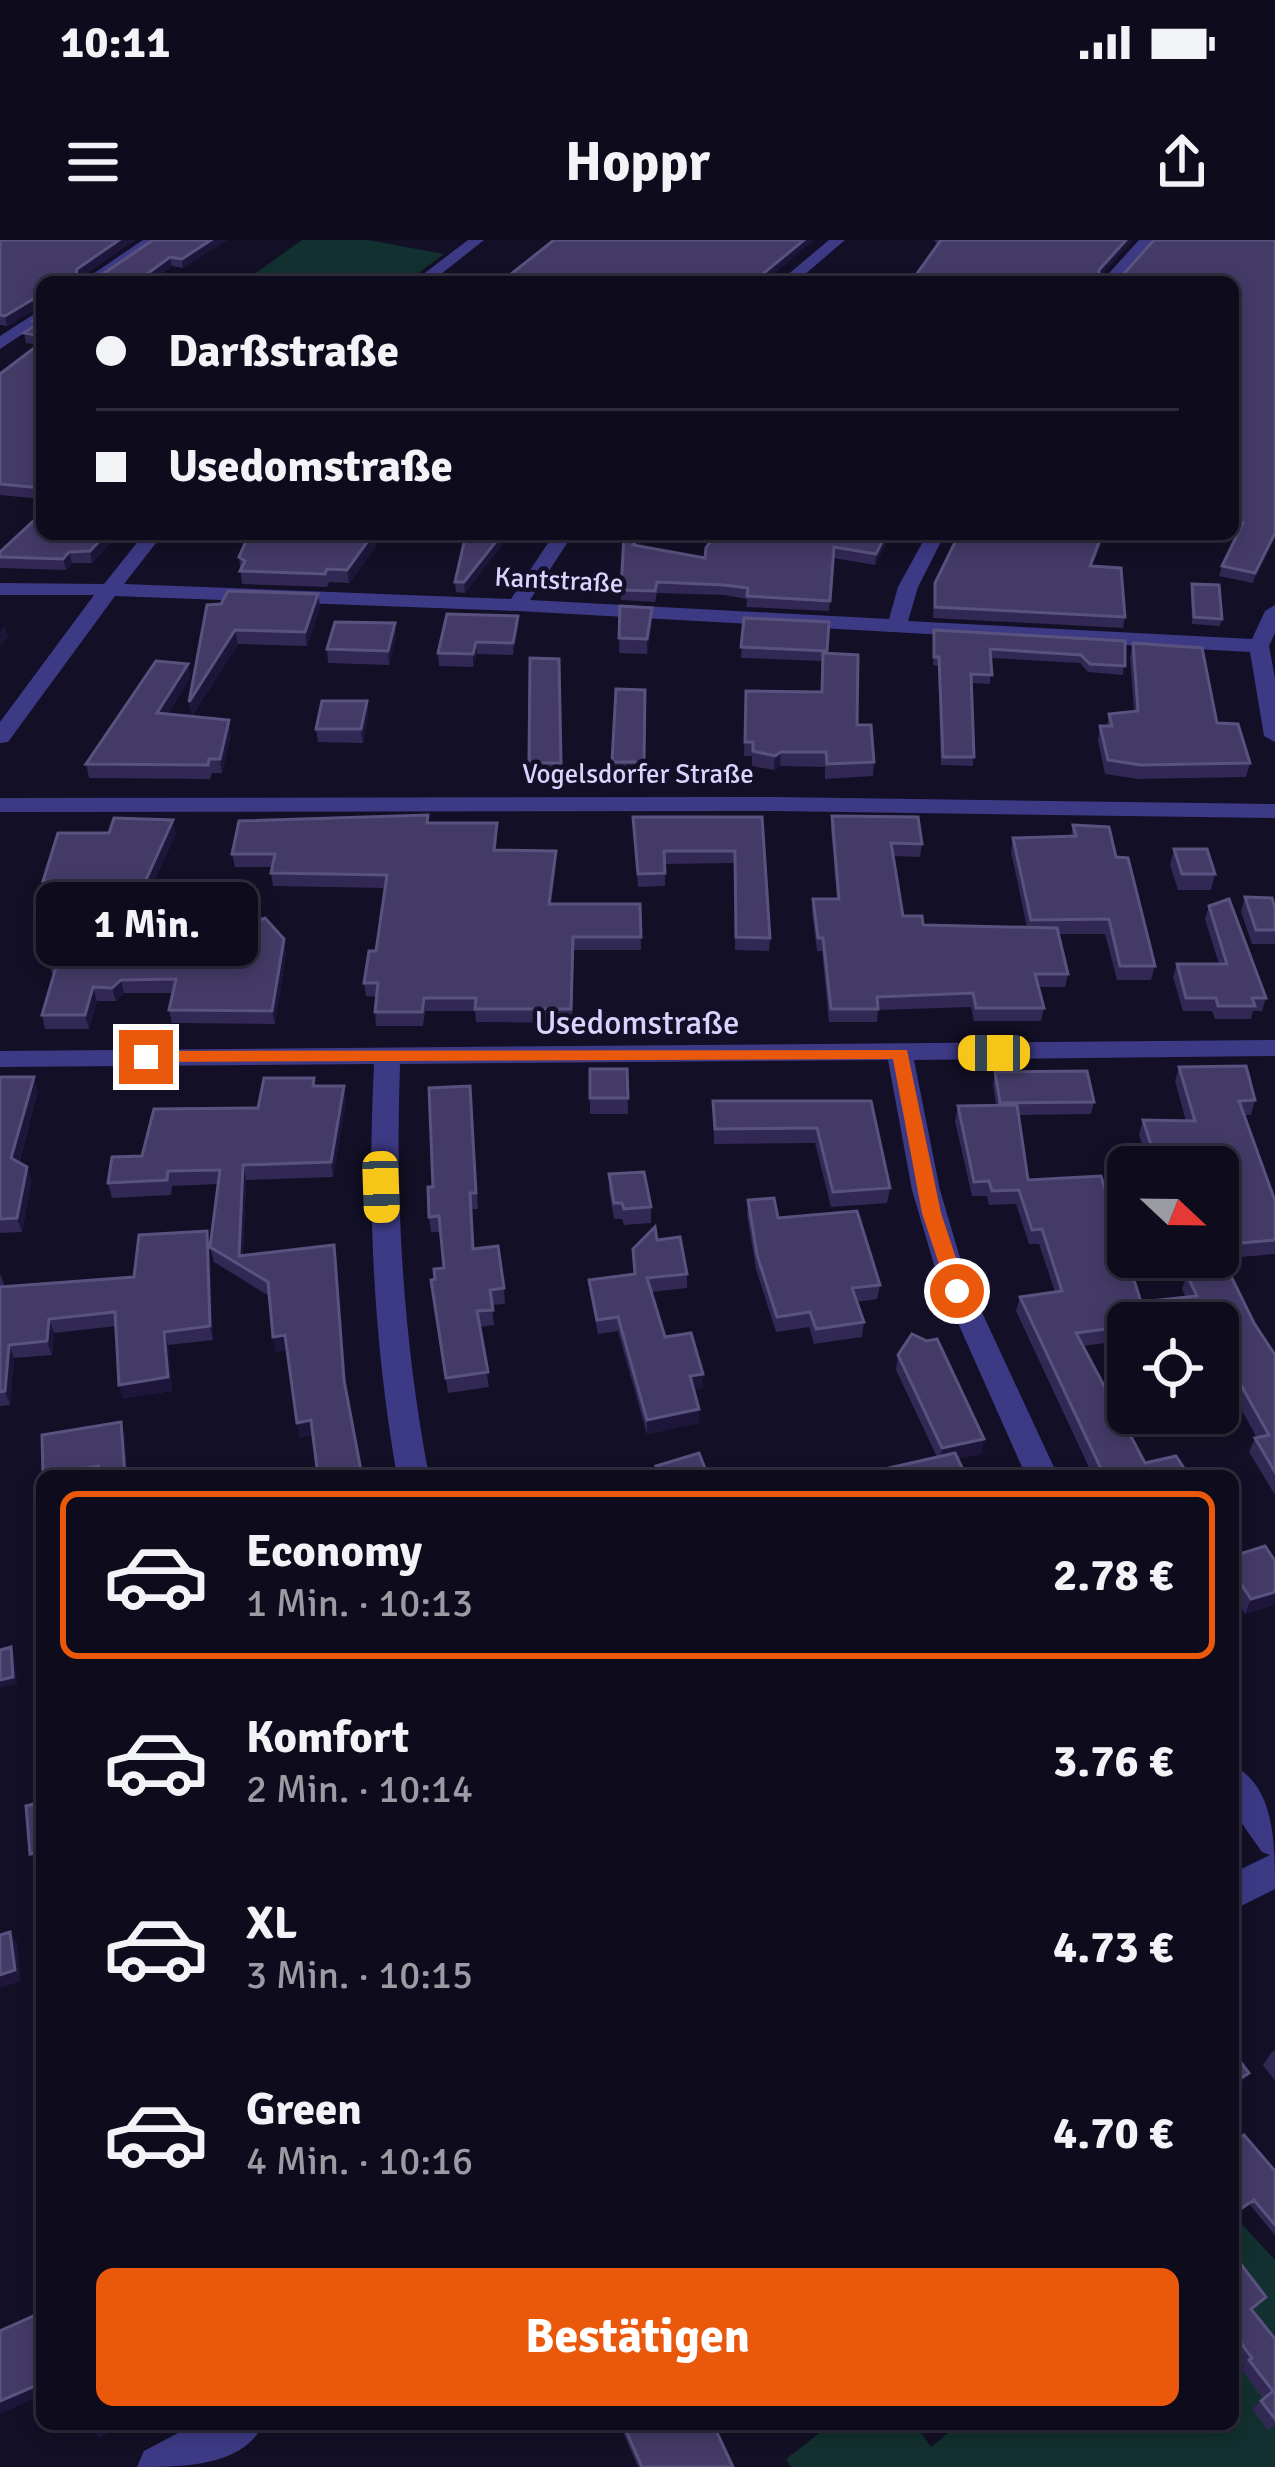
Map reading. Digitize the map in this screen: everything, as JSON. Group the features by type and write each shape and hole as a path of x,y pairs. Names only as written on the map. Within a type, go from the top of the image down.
{"street":[{"path":"98,276 153,240"},
{"path":"429,276 477,240"},
{"path":"794,276 838,240"},
{"path":"1114,276 1147,240"},
{"path":"0,344 36,318"},
{"path":"0,737 149,540"},
{"path":"518,604 526,584 559,540"},
{"path":"898,622 908,587 933,540"},
{"name":"Kantstraße","path":"0,589 518,604 1259,646"},
{"path":"1275,611 1259,646 1275,736"},
{"name":"Vogelsdorfer Straße","path":"0,805 774,804 1275,811"},
{"name":"Usedomstraße","path":"0,1059 1275,1048"},
{"path":"901,1054 932,1213 957,1291 1039,1470"},
{"path":"387,1056 381,1187 384,1266 412,1470"},
{"path":"1239,1790 1275,1840"},
{"path":"1239,1889 1275,1870"},
{"path":"160,2467 230,2430"}],"green space":[{"path":"302,240 368,240 444,254 414,276 251,276"},
{"path":"1239,2221 1275,2260 1275,2467 791,2467 786,2459 823,2430 919,2430 931,2447 952,2430 1239,2430"}],"building":[{"path":"0,240 119,240 77,269 76,275 100,276 36,276 36,297 0,315"},
{"path":"153,240 211,240 182,259 170,257 144,276 100,276"},
{"path":"554,240 804,240 760,276 509,276"},
{"path":"941,240 1126,240 1099,270 1099,276 915,276"},
{"path":"1154,240 1275,240 1275,533 1255,573 1222,566 1235,540 1239,540 1243,523 1239,522 1239,276 1122,276"},
{"path":"36,347 36,487 0,484 0,374"},
{"path":"36,519 36,540 100,540 90,551 69,552 63,559 0,557"},
{"path":"246,540 369,540 347,570 327,569 325,574 240,571 245,561 239,557"},
{"path":"465,540 497,540 464,582 455,582"},
{"path":"624,540 705,558 711,540 883,540 876,554 834,547 830,601 747,596 748,588 724,585 657,582 655,591 621,590"},
{"path":"956,540 1100,540 1090,566 1121,568 1125,617 935,607 935,583"},
{"path":"1192,584 1219,585 1222,619 1194,617"},
{"path":"228,591 318,594 305,632 235,630 189,702 207,605 221,604"},
{"path":"620,606 652,608 647,639 619,638"},
{"path":"447,614 518,616 513,643 476,642 473,654 438,653"},
{"path":"744,618 829,622 827,651 741,647"},
{"path":"335,622 395,623 388,651 327,649"},
{"path":"934,630 1125,641 1125,666 1090,664 1081,655 990,649 992,675 971,674 974,757 943,757"},
{"path":"1133,643 1202,648 1217,723 1238,724 1250,763 1141,765 1108,760 1100,726 1112,726 1109,714 1138,711"},
{"path":"823,653 858,655 857,725 871,725 874,762 827,764 826,752 775,756 753,751 753,742 745,742 746,691 822,692"},
{"path":"530,658 559,659 561,763 529,763"},
{"path":"156,661 188,664 157,713 229,720 220,759 209,759 208,765 86,764"},
{"path":"616,689 645,690 644,762 612,762"},
{"path":"322,701 367,701 361,729 316,729"},
{"path":"428,815 427,823 497,823 494,850 556,851 549,904 640,904 641,937 573,937 571,1009 475,1009 476,998 424,998 422,1012 375,1012 378,983 364,983 369,951 376,951 387,875 271,873 275,854 232,854 239,821"},
{"path":"832,816 918,817 922,844 891,843 903,916 922,916 923,925 1057,928 1068,974 1035,974 1044,1008 976,1008 973,993 877,997 878,1009 831,1009 813,899 839,899"},
{"path":"633,817 762,817 770,938 736,937 735,851 664,851 665,873 638,874"},
{"path":"114,818 173,820 136,902 199,901 189,947 265,918 284,939 272,1011 169,1010 176,979 121,980 112,988 93,987 85,1015 42,1015 57,964 49,964 74,881 43,881 58,833 109,833"},
{"path":"1073,825 1109,827 1116,857 1128,858 1155,966 1120,966 1109,919 1031,920 1013,838 1076,836"},
{"path":"1174,849 1207,849 1215,874 1182,874"},
{"path":"1245,897 1272,898 1275,930 1256,930"},
{"path":"1229,899 1266,998 1252,998 1255,1006 1218,1006 1216,998 1186,998 1177,964 1227,964 1209,906"},
{"path":"1246,1066 1255,1100 1239,1101 1275,1201 1275,1240 1239,1243 1239,1146 1151,1146 1143,1120 1195,1121 1179,1067"},
{"path":"590,1069 627,1069 628,1098 590,1098"},
{"path":"1087,1071 1094,1102 1000,1103 995,1072"},
{"path":"0,1077 34,1077 11,1158 27,1167 17,1218 0,1219"},
{"path":"264,1078 314,1078 313,1086 344,1086 331,1162 243,1165 239,1256 334,1245 344,1380 361,1470 317,1470 311,1420 297,1423 285,1335 273,1337 268,1282 210,1247 220,1170 168,1171 167,1180 108,1183 112,1157 142,1156 154,1109 258,1108"},
{"path":"470,1086 476,1193 470,1193 473,1249 498,1246 504,1288 490,1290 493,1310 477,1311 488,1372 446,1378 431,1280 434,1269 444,1268 439,1216 429,1217 428,1187 433,1187 429,1088"},
{"path":"713,1101 871,1101 890,1188 833,1192 817,1128 715,1129"},
{"path":"1017,1105 1028,1180 1101,1176 1107,1195 1107,1278 1133,1278 1141,1302 1107,1302 1107,1329 1076,1333 1107,1391 1107,1434 1130,1434 1145,1463 1176,1456 1185,1470 1102,1470 1020,1297 1062,1291 1042,1229 1032,1230 1019,1190 992,1191 989,1181 974,1182 958,1106"},
{"path":"644,1172 651,1207 624,1209 622,1203 614,1203 609,1174"},
{"path":"774,1198 778,1218 857,1211 880,1285 852,1288 864,1322 816,1329 810,1312 777,1317 757,1255 748,1200"},
{"path":"655,1227 657,1240 680,1237 687,1274 647,1278 665,1337 691,1333 703,1374 690,1376 699,1409 647,1420 618,1317 597,1320 589,1280 635,1274 633,1249"},
{"path":"207,1231 210,1326 164,1332 168,1377 119,1385 115,1312 49,1319 47,1341 9,1345 5,1391 0,1392 0,1287 134,1277 139,1235"},
{"path":"1188,1278 1232,1278 1275,1355 1275,1472 1255,1438 1269,1435 1239,1381 1239,1302 1141,1302 1197,1296"},
{"path":"912,1334 927,1341 937,1339 984,1439 942,1448 898,1355"},
{"path":"121,1422 125,1470 98,1470 98,1466 43,1470 42,1435"},
{"path":"699,1453 706,1470 658,1470 656,1466"},
{"path":"955,1453 963,1470 884,1470"},
{"path":"1265,1546 1275,1561 1275,1592 1251,1599 1239,1581 1239,1554"},
{"path":"11,1647 13,1677 0,1680 0,1650"},
{"path":"36,1804 36,1852 30,1854 26,1806"},
{"path":"10,1932 15,1970 0,1975 0,1935"},
{"path":"1239,2060 1249,2073 1239,2079"},
{"path":"1244,2135 1275,2171 1275,2225 1254,2200 1239,2210 1239,2138"},
{"path":"1239,2262 1266,2297 1251,2309 1275,2339 1275,2419 1261,2401 1273,2391 1249,2360 1239,2340"},
{"path":"36,2315 36,2386 0,2401 0,2331"},
{"path":"626,2430 716,2430 733,2467 642,2467"}],"route":[{"path":"146,1057 901,1054 932,1213 957,1291"}]}
